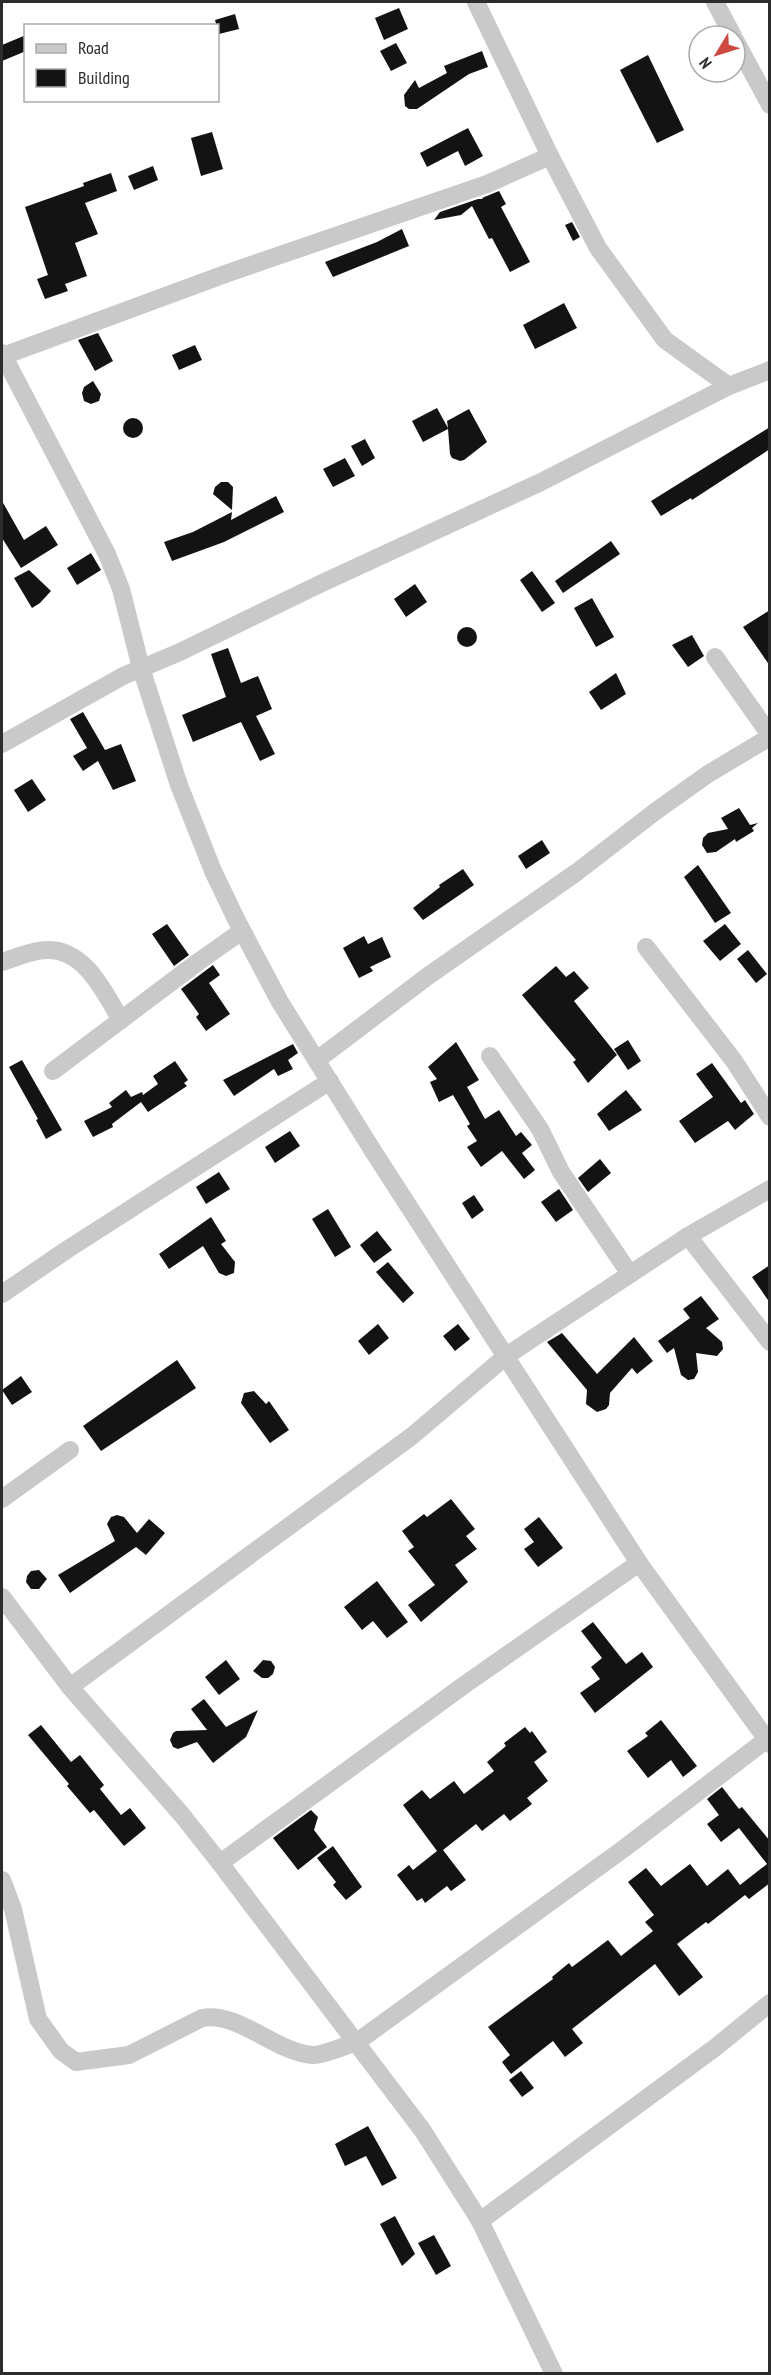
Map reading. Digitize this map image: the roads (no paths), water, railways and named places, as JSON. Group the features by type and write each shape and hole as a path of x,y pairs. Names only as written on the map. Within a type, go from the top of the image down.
{"street":[{"path":"476,2 550,156 598,248 665,340 729,386"},
{"path":"715,2 727,24"},
{"path":"747,62 770,105"},
{"path":"2,1880 13,1909 38,2019 61,2051 76,2062 129,2055 202,2018 213,2016 226,2019 285,2047 313,2055 357,2042 768,1742 639,1563 280,1002 213,871 179,785 141,668 121,589 107,554 2,354 487,184 550,156"},
{"path":"2,744 141,668 180,652 320,584 541,482 729,386 770,370"},
{"path":"317,1060 428,976 577,872 708,774 770,736 715,657"},
{"path":"53,1071 242,931"},
{"path":"646,946 734,1061 770,1117"},
{"path":"2,962 47,950 69,955 82,963 94,978 121,1020"},
{"path":"490,1056 540,1129 561,1172 630,1274"},
{"path":"2,1294 330,1081"},
{"path":"70,1687 412,1436 506,1356 688,1236 770,1189"},
{"path":"688,1236 770,1342"},
{"path":"2,1499 70,1450"},
{"path":"220,1863 467,1683 639,1563"},
{"path":"2,1597 70,1687 220,1863 423,2132 480,2221 554,2373"},
{"path":"480,2221 716,2047 770,2003"}]}
